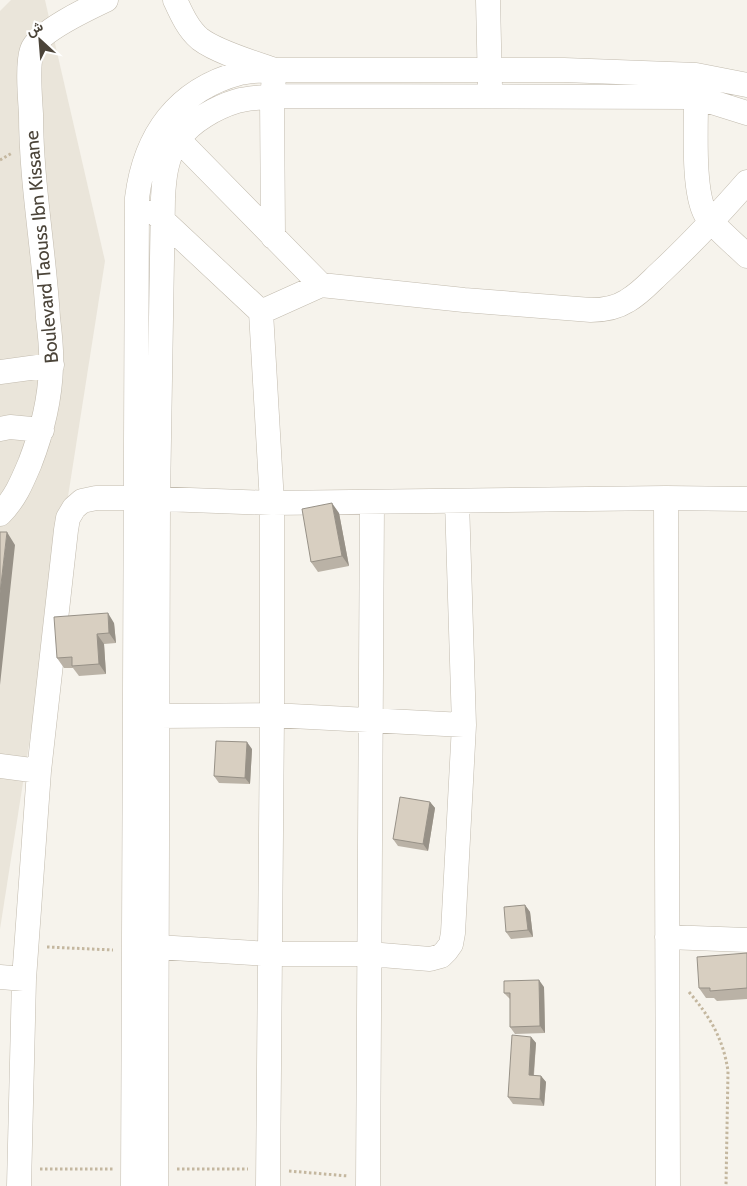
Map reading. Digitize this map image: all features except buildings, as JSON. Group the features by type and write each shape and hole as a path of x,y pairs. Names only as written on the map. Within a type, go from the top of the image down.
{"street":[{"name":"Boulevard Taouss Ibn Kissane","path":"0,514 18,492 40,436 49,396 52,365 47,293 31,149 30,58 32,50 45,35 80,13 106,0"},
{"path":"175,0 184,18 200,38 240,58 275,70"},
{"path":"488,0 490,96"},
{"path":"273,237 272,96 275,70"},
{"path":"156,1186 146,949 148,498 162,198 174,112 199,91 221,80 242,73 275,70 564,70 696,86 747,114"},
{"path":"133,1177 158,716 137,198 139,182 148,150 157,133 171,131 194,123 215,110 238,101 272,96 490,96 747,84"},
{"path":"696,86 700,200 706,215 747,256"},
{"path":"171,131 320,285"},
{"path":"261,312 320,285 464,300 600,310 611,308 628,301 640,292 697,239 747,182"},
{"path":"137,198 162,218 261,312 272,503 268,1186"},
{"path":"0,372 52,365"},
{"path":"0,429 10,427 42,430"},
{"path":"19,1177 24,978 39,771 68,518 74,508 87,500 148,498 272,503 666,498 747,499"},
{"path":"666,498 668,1186"},
{"path":"146,949 270,954 369,954 435,959 441,956 451,944 454,933 464,725 458,501"},
{"path":"368,1186 372,502"},
{"path":"158,716 272,715 464,725"},
{"path":"0,766 39,771"},
{"path":"667,936 747,940"},
{"path":"0,977 24,978"}],"path":[{"path":"26,946 146,949"},
{"path":"667,967 701,1006 714,1025 725,1053 728,1070 726,1186"},
{"path":"19,1177 133,1177"}],"shaded area":[{"path":"11,0 45,0 105,261 0,929 0,11"}]}
